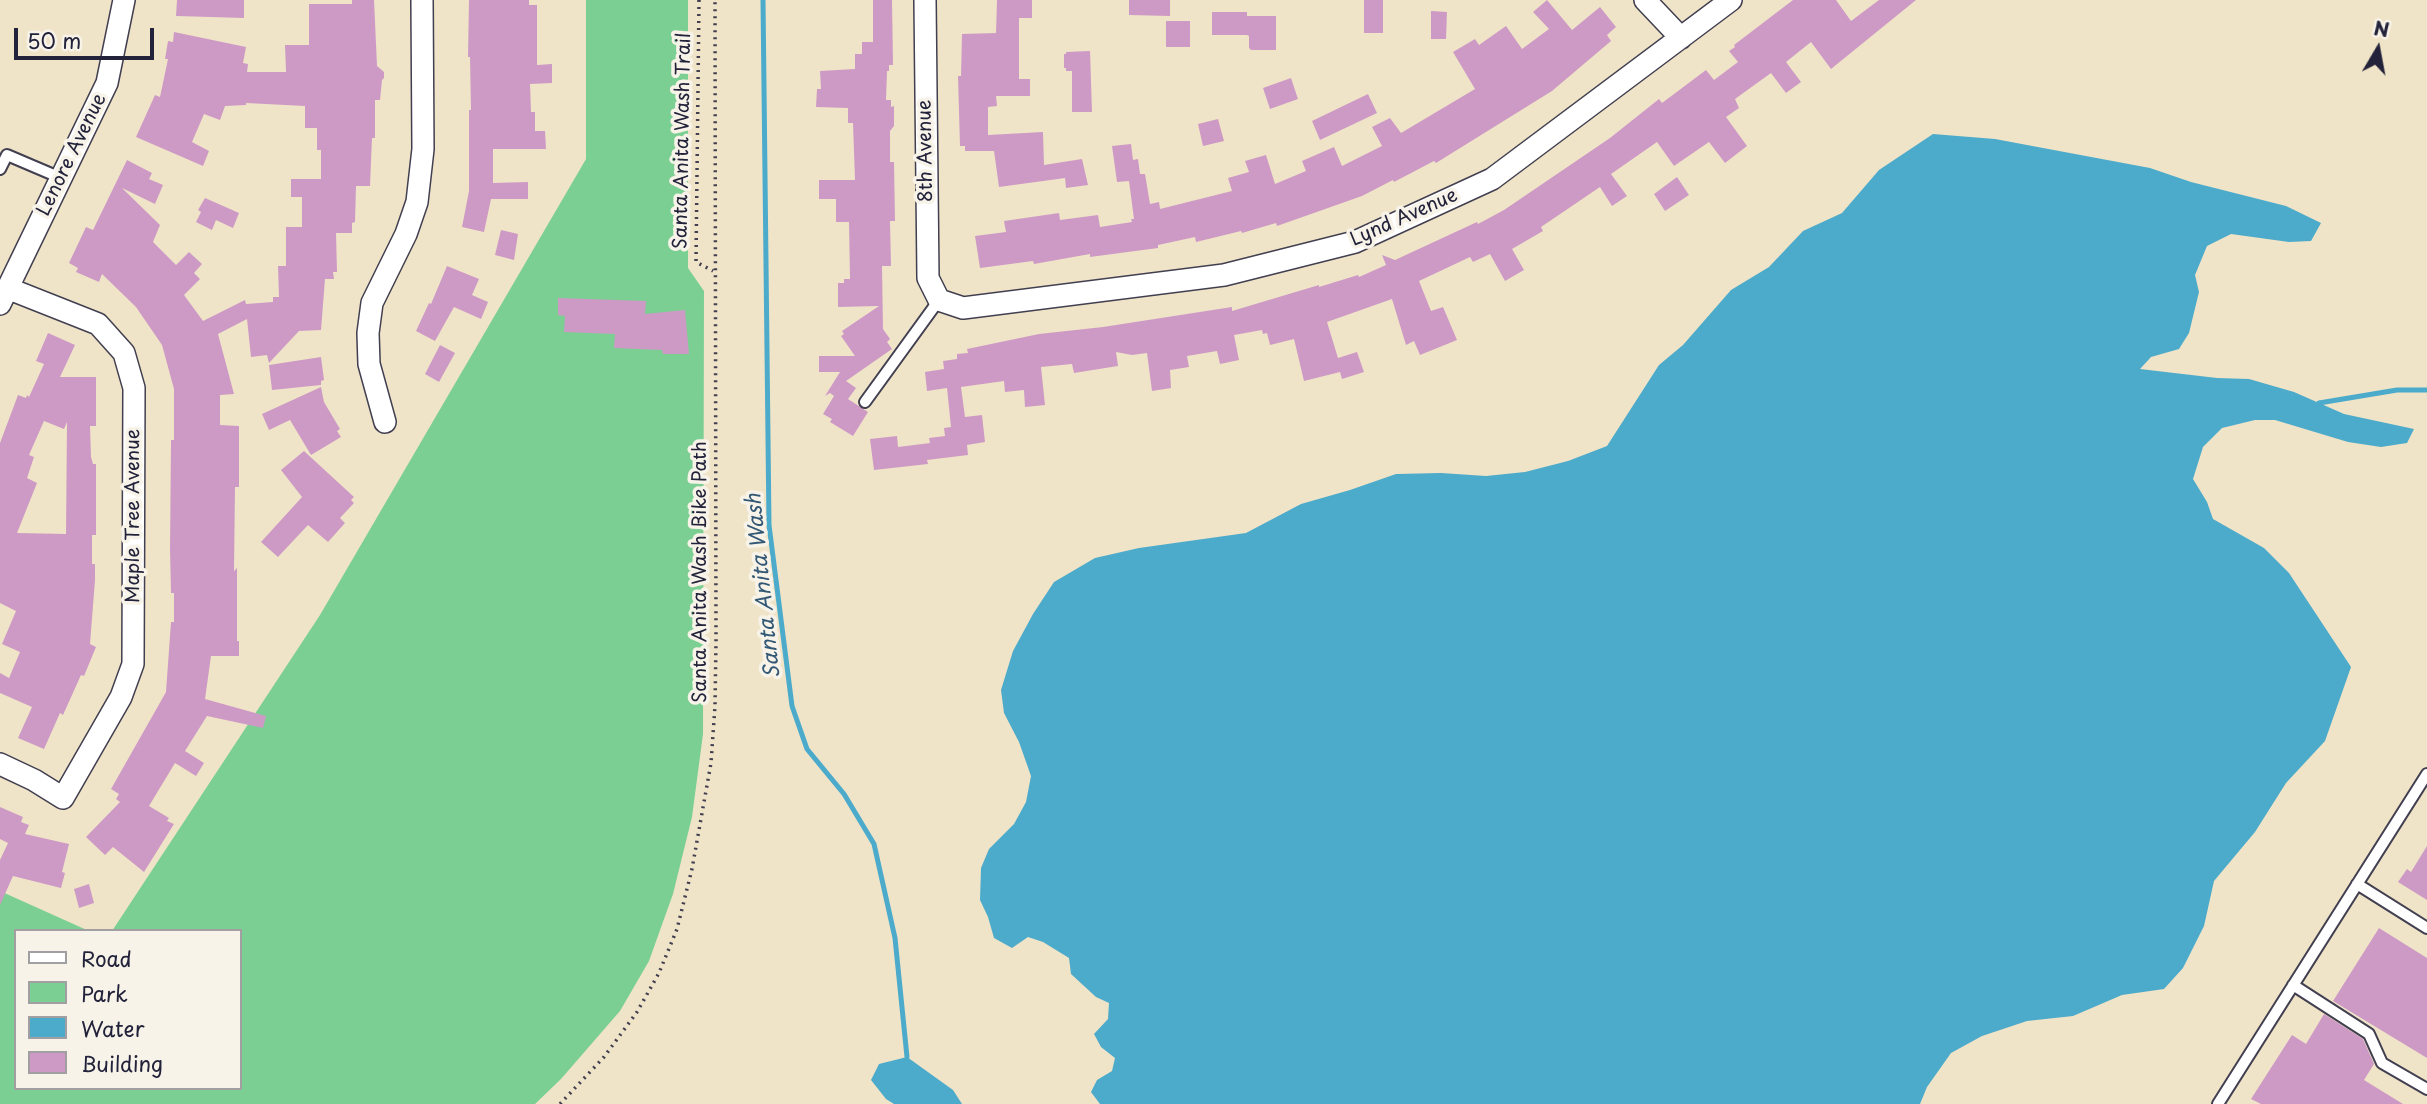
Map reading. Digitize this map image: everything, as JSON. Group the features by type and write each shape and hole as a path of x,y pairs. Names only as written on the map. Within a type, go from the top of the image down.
{"street":[{"name":"Lenore Avenue","path":"4,296 107,83 124,0"},
{"path":"385,422 369,364 368,333 372,303 417,202 423,149 422,0"},
{"name":"8th Avenue","path":"925,0 928,278 939,300"},
{"path":"1645,0 1681,38"},
{"name":"Lynd Avenue","path":"939,300 963,307 1224,275 1356,242 1492,179 1731,0"},
{"name":"Maple Tree Avenue","path":"0,764 63,798 121,697 133,664 134,388 124,353 98,324 4,296"}],"lane":[{"path":"0,169 7,155 61,177"},
{"path":"865,402 939,300"},
{"path":"2218,1104 2427,774"},
{"path":"2357,884 2427,928"},
{"path":"2293,985 2369,1034 2382,1063 2427,1089"}],"path":[{"name":"Santa Anita Wash Trail","path":"699,0 696,262 714,272"},
{"name":"Santa Anita Wash Bike Path","path":"560,1104 604,1057 637,1012 659,973 677,929 692,869 711,762 715,706 715,0"}],"green space":[{"path":"586,0 688,0 688,268 704,291 703,734 692,817 673,894 649,961 620,1011 561,1079 535,1104 0,1104 0,891 85,929 14,929 14,1090 242,1090 242,929 113,929 320,615 586,159"}],"water":[{"path":"1933,134 1995,139 2150,168 2191,182 2286,206 2321,223 2311,241 2289,242 2231,234 2207,246 2195,275 2199,292 2189,333 2179,349 2151,357 2140,369 2249,379 2294,392 2344,414 2414,429 2407,443 2381,447 2348,442 2275,420 2255,420 2222,428 2203,447 2193,479 2207,502 2213,519 2264,548 2289,573 2351,667 2325,741 2286,783 2255,832 2214,881 2204,926 2183,968 2164,989 2122,995 2073,1016 2027,1021 1982,1036 1951,1053 1927,1087 1920,1104 1100,1104 1091,1092 1097,1080 1112,1071 1115,1058 1101,1047 1094,1034 1108,1019 1109,1003 1096,997 1071,974 1069,958 1043,942 1028,937 1012,948 994,938 980,900 981,868 989,849 1014,824 1026,802 1031,776 1019,742 1004,713 1001,690 1013,651 1054,582 1095,558 1139,548 1246,533 1301,504 1396,474 1486,476 1525,472 1568,461 1607,446 1659,365 1683,345 1731,290 1769,267 1803,231 1842,213 1879,170"},
{"path":"907,1057 953,1090 962,1104 894,1104 886,1099 871,1080 879,1064"}],"building":[{"path":"177,0 244,0 244,18 176,16"},
{"path":"352,0 374,0 377,66 384,72 384,78 380,100 375,100 375,138 372,138 370,186 356,186 352,233 336,233 337,272 333,272 334,279 325,279 321,330 299,331 269,363 267,355 251,357 247,319 218,334 234,394 220,395 220,425 239,426 239,487 235,487 234,571 237,568 239,656 211,656 205,699 266,716 263,728 207,716 185,751 204,763 196,776 175,763 149,806 174,824 144,872 113,847 105,855 86,837 120,802 116,799 119,794 111,789 166,692 171,622 174,622 170,549 174,389 162,345 136,307 102,274 99,282 76,272 78,268 69,263 86,227 93,230 127,160 152,173 149,179 163,185 155,204 122,188 160,225 153,242 176,265 189,252 202,264 194,273 200,279 184,295 203,321 245,300 246,304 273,302 273,297 279,297 278,266 286,266 286,227 302,227 302,197 291,197 291,179 321,179 321,150 317,150 317,128 305,128 305,106 246,103 225,106 220,120 204,114 192,142 209,151 203,166 136,137 155,95 160,97 168,59 165,59 168,41 173,42 174,32 246,47 243,63 248,64 247,72 286,72 285,45 309,45 309,4 352,4"},
{"path":"469,0 529,0 529,5 537,5 537,65 552,64 552,83 530,84 535,131 545,131 546,149 493,149 493,183 528,182 528,199 491,199 484,232 462,227 469,191"},
{"path":"873,0 892,0 893,65 889,65 887,71 886,100 891,100 891,107 894,106 894,126 890,131 890,162 894,162 895,221 890,221 891,266 882,266 883,329 890,339 887,342 892,349 846,381 856,388 848,399 868,412 853,436 830,422 832,419 823,414 834,396 830,393 825,396 840,372 819,372 819,356 855,356 841,336 844,334 842,331 879,306 838,307 838,283 850,279 849,222 836,222 836,199 819,199 819,180 855,180 853,123 848,123 848,108 816,107 817,89 821,89 820,71 855,69 855,54 862,54 862,42 873,42"},
{"path":"997,0 1032,0 1032,18 1019,18 1019,79 1030,79 1030,96 996,96 997,106 988,107 988,135 1043,132 1044,165 1082,159 1088,185 1066,188 1065,178 999,187 994,151 965,151 965,146 960,146 958,76 961,76 962,34 996,33"},
{"path":"1129,0 1170,0 1170,16 1129,15"},
{"path":"1364,0 1383,0 1383,33 1364,33"},
{"path":"1547,0 1572,30 1600,7 1616,27 1607,35 1611,41 1552,91 1436,163 1434,161 1362,196 1277,226 1276,223 1196,242 1195,237 1158,245 1158,248 980,268 975,236 1006,232 1004,221 1059,213 1060,220 1098,215 1100,227 1132,222 1131,219 1134,219 1129,181 1117,182 1112,146 1131,144 1133,160 1138,159 1140,174 1145,174 1150,204 1159,202 1160,209 1232,191 1228,178 1249,172 1245,161 1266,155 1275,184 1306,171 1302,161 1334,147 1342,166 1382,146 1372,127 1390,118 1401,133 1475,89 1453,52 1475,39 1479,45 1506,26 1522,49 1549,29 1533,12"},
{"path":"1793,0 1836,0 1851,21 1879,0 1916,0 1831,69 1811,42 1786,62 1801,82 1786,93 1771,73 1735,99 1739,108 1726,117 1747,146 1725,163 1709,142 1674,166 1657,142 1611,174 1627,196 1612,206 1600,187 1541,227 1543,231 1512,249 1524,270 1505,281 1490,254 1473,262 1470,257 1419,281 1431,311 1443,307 1457,340 1420,355 1414,341 1406,345 1392,299 1327,322 1338,358 1357,352 1364,372 1342,379 1340,372 1304,381 1294,339 1270,345 1267,333 1263,334 1262,330 1234,335 1239,360 1220,364 1217,351 1187,356 1189,367 1170,370 1171,388 1152,391 1147,353 1132,355 1116,352 1118,366 1074,373 1072,364 1041,367 1045,405 1025,407 1024,390 1005,392 1004,381 961,387 965,417 982,415 985,442 967,445 968,455 927,460 928,464 874,470 870,439 897,436 898,447 930,443 929,438 945,436 944,428 951,427 947,388 927,391 925,372 944,369 943,361 957,359 957,354 968,353 967,349 1039,334 1232,307 1232,311 1319,285 1358,275 1359,277 1386,265 1382,255 1395,260 1504,210 1610,138 1659,99 1662,103 1706,70 1714,80 1738,62 1729,51 1734,45"},
{"path":"1431,11 1447,12 1446,39 1431,39"},
{"path":"1212,12 1247,12 1247,16 1276,16 1276,50 1251,50 1247,35 1212,35"},
{"path":"1166,21 1190,21 1190,47 1166,47"},
{"path":"1090,51 1092,112 1072,112 1072,71 1066,71 1064,68 1064,54"},
{"path":"1291,78 1298,99 1270,109 1263,88"},
{"path":"1368,94 1377,113 1320,140 1312,121"},
{"path":"1218,119 1224,141 1203,146 1198,124"},
{"path":"1677,177 1689,195 1665,211 1654,194"},
{"path":"205,198 239,213 233,228 216,220 212,230 196,222 201,212 198,210"},
{"path":"501,230 518,234 514,260 495,255"},
{"path":"447,266 479,279 472,295 488,302 481,319 454,307 435,341 416,331"},
{"path":"558,298 646,301 645,314 685,310 689,354 614,348 615,334 564,332 565,316 558,315"},
{"path":"48,333 75,345 60,377 96,377 96,426 90,426 91,457 93,464 96,464 96,535 92,535 95,580 90,644 96,647 84,676 81,675 63,715 60,713 44,749 18,738 32,707 0,693 0,673 9,678 20,652 2,644 16,611 0,603 0,443 18,395 29,397 44,364 36,361","holes":["44,421 64,429 67,422 66,534 17,533 37,483 27,478 34,457 29,455"]},
{"path":"440,345 455,353 439,382 425,374"},
{"path":"321,357 324,380 321,385 272,390 269,365"},
{"path":"321,387 324,402 340,429 337,431 341,437 311,455 290,420 269,430 262,414"},
{"path":"304,451 354,497 351,500 354,503 340,518 345,523 328,542 308,525 278,557 261,542 302,497 281,470"},
{"path":"0,807 23,817 21,822 29,825 25,834 69,844 61,888 13,876 0,905 0,860 8,843 0,839"},
{"path":"2427,846 2427,900 2398,882 2407,869 2411,872"},
{"path":"89,884 94,903 79,908 74,889"},
{"path":"2379,928 2427,958 2427,1058 2333,1001"},
{"path":"2324,1014 2363,1039 2374,1064 2364,1080 2403,1104 2261,1104 2251,1099 2292,1035 2306,1044"}],"waterway":[{"name":"Santa Anita Wash","path":"763,0 769,525 792,706 807,749 844,794 874,844 895,938 907,1057"},
{"path":"2319,403 2397,390 2427,390"}]}
